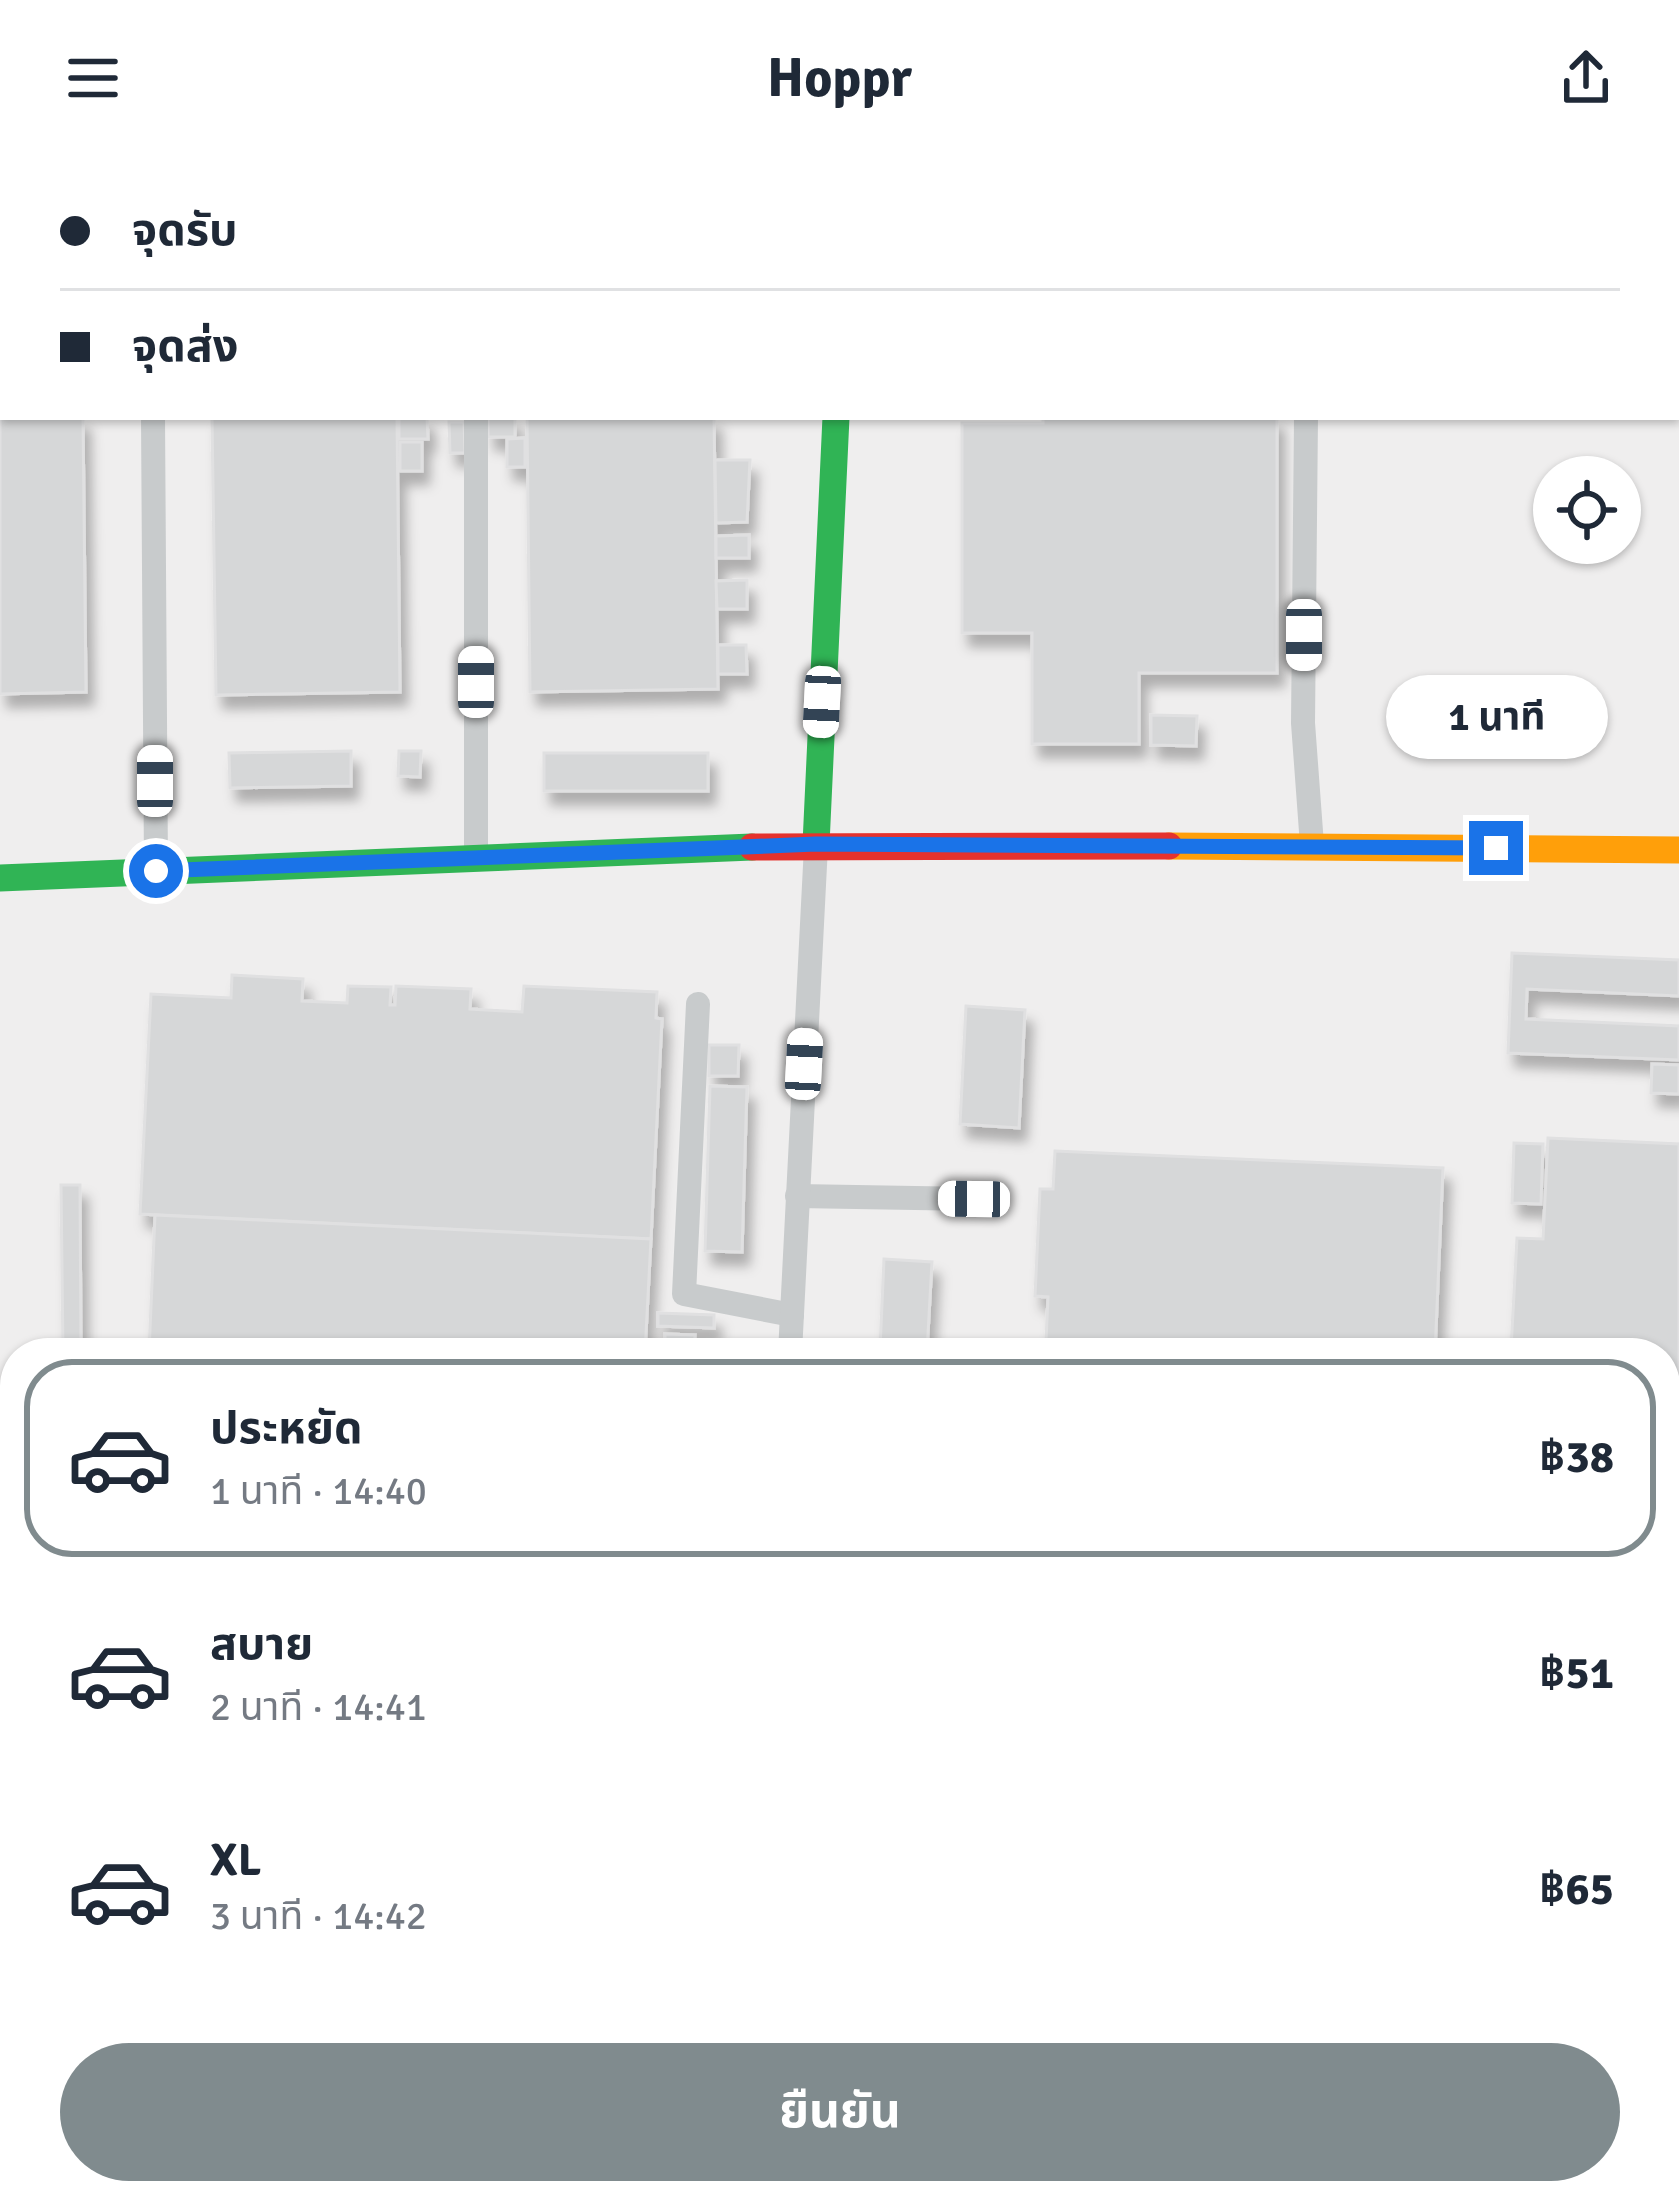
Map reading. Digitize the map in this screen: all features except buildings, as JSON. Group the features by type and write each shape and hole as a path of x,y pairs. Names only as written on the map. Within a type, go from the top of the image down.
{"street":[{"path":"816,844 836,420"},
{"path":"0,878 816,844 1679,850"}],"lane":[{"path":"153,420 156,871"},
{"path":"476,420 476,858"},
{"path":"1306,420 1303,723 1312,847"},
{"path":"790,1338 816,844"},
{"path":"698,1004 684,1294 791,1316"},
{"path":"797,1196 974,1199"}],"traffic: fast":[{"path":"816,844 836,420"},
{"path":"0,878 752,847"}],"traffic: slow":[{"path":"1169,846 1679,850"}],"traffic: jam":[{"path":"752,847 1169,846"}],"route":[{"path":"156,871 816,844 1496,848"}]}
